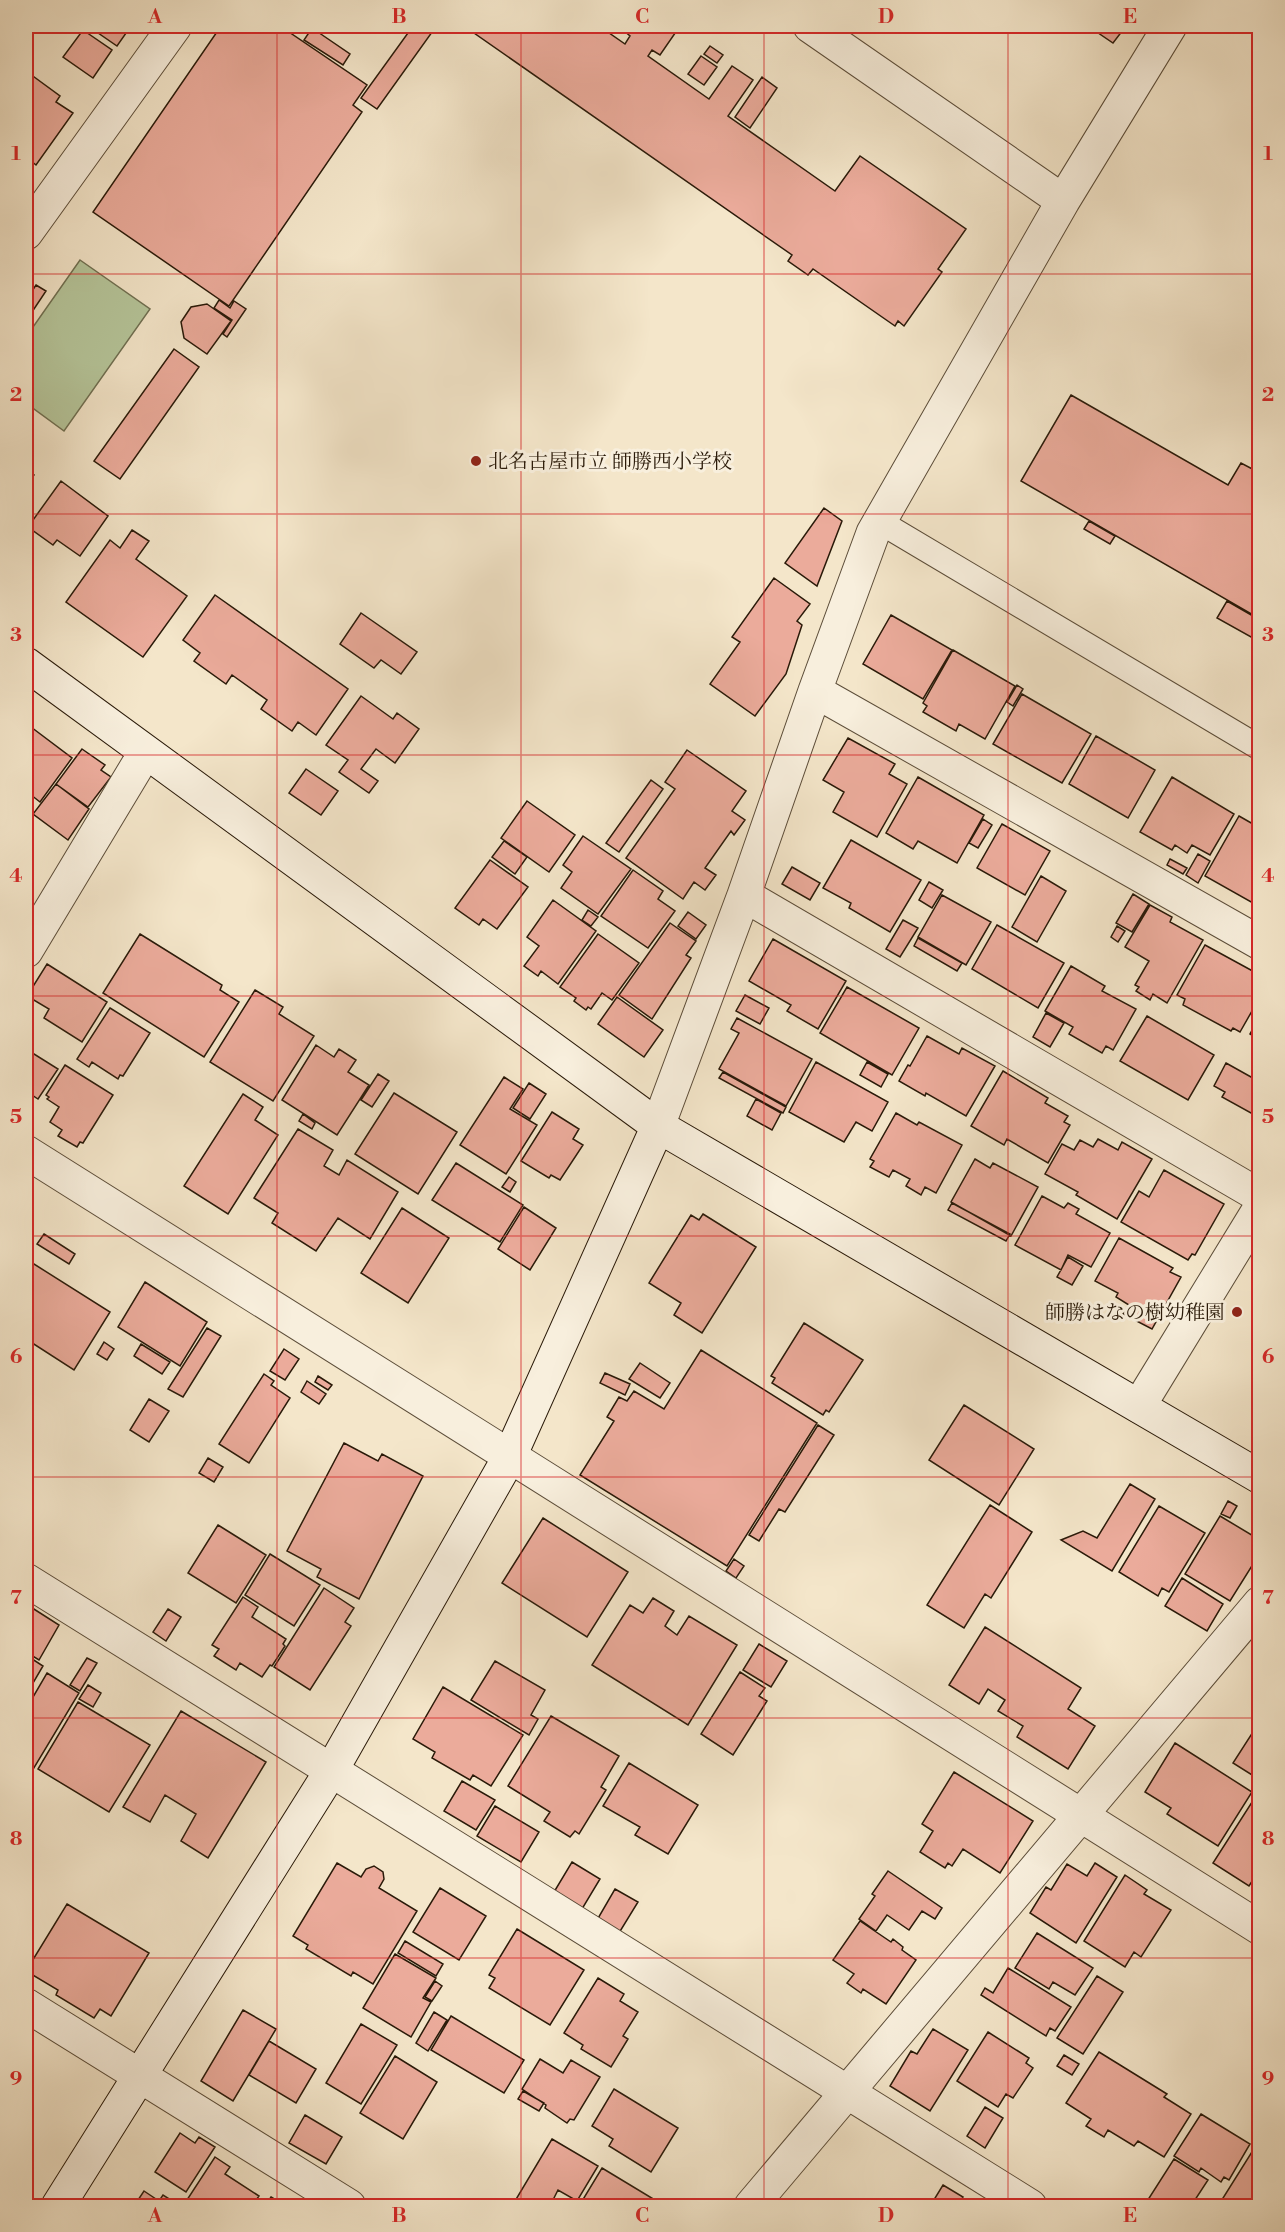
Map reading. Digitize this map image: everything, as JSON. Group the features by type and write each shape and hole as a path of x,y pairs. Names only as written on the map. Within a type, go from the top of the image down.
{"street":[{"path":"26,233 175,26"},
{"path":"810,26 1063,201"},
{"path":"58,2206 331,1771 510,1456 658,1126 744,895 869,543 1063,201 1170,26"},
{"path":"26,664 658,1126 1260,1478"},
{"path":"815,691 1260,943"},
{"path":"26,951 145,753"},
{"path":"744,895 1260,1196"},
{"path":"26,1152 1260,1928"},
{"path":"1139,1406 1260,1208"},
{"path":"26,1580 1030,2206"},
{"path":"751,2206 1260,1603"},
{"path":"26,2005 349,2206"}],"lane":[{"path":"880,522 1260,748"}],"green space":[{"path":"80,260 150,309 64,431 26,403 26,337"}],"building":[{"path":"26,26 37,26 29,36 26,34"},
{"path":"88,26 131,26 117,46"},
{"path":"221,26 280,26 367,85 353,105 362,112 229,306 93,212"},
{"path":"413,26 435,28 377,109 361,98"},
{"path":"435,26 452,26 446,33"},
{"path":"464,26 608,26 605,30 625,44 630,36 623,30 626,26 680,26 660,55 652,50 648,56 709,99 732,66 753,80 728,116 835,191 860,156 966,229 938,269 942,272 904,326 898,321 895,326 813,269 808,275 788,261 792,255"},
{"path":"1088,26 1126,26 1113,43"},
{"path":"312,28 350,54 343,65 304,40"},
{"path":"83,30 112,50 93,78 63,57"},
{"path":"710,46 723,55 717,63 704,54"},
{"path":"701,56 717,67 704,85 688,74"},
{"path":"26,71 60,96 56,102 73,113 36,165 26,157"},
{"path":"762,77 777,88 750,128 735,117"},
{"path":"36,285 46,291 26,321 26,300"},
{"path":"219,300 230,308 234,301 246,309 227,337 223,334 232,320 214,308"},
{"path":"207,304 231,321 207,354 184,338 181,322 191,307"},
{"path":"174,349 199,367 120,479 94,461"},
{"path":"1071,395 1228,485 1241,463 1260,473 1260,490 1254,500 1260,504 1260,619 1021,481"},
{"path":"26,469 34,475 26,487"},
{"path":"61,481 108,516 80,556 57,540 53,545 28,527"},
{"path":"824,508 842,521 817,586 785,563"},
{"path":"1089,521 1115,536 1110,544 1084,529"},
{"path":"132,530 149,541 136,559 187,596 143,657 66,602 110,540 120,548"},
{"path":"774,578 810,604 797,621 802,625 786,674 755,716 710,684 740,642 732,637"},
{"path":"215,595 348,689 316,735 298,722 292,731 261,709 267,700 232,675 226,684 194,661 200,653 183,640"},
{"path":"1227,601 1260,620 1260,642 1217,618"},
{"path":"361,613 417,652 401,674 381,660 374,668 340,644"},
{"path":"891,615 952,650 923,699 863,664"},
{"path":"953,650 1015,686 985,739 959,724 956,731 923,712 927,706 923,703"},
{"path":"1017,685 1023,689 1013,706 1007,702"},
{"path":"1022,694 1091,734 1062,783 993,744"},
{"path":"361,696 393,719 397,713 419,729 395,763 376,749 361,769 378,781 369,793 339,772 348,760 326,745"},
{"path":"27,724 72,758 40,802 26,791"},
{"path":"1096,736 1155,770 1128,818 1069,784"},
{"path":"848,738 895,764 889,774 907,784 877,837 833,812 844,792 823,780"},
{"path":"82,749 105,765 101,770 111,777 88,807 56,784"},
{"path":"687,750 746,791 732,811 745,820 734,835 731,831 705,868 716,875 705,890 694,882 683,899 626,858 675,789 665,782"},
{"path":"306,769 338,791 321,815 289,793"},
{"path":"918,777 984,815 957,863 918,841 913,849 886,833"},
{"path":"1172,777 1234,814 1210,855 1192,845 1187,853 1175,845 1172,850 1140,832"},
{"path":"651,780 663,789 619,852 606,843"},
{"path":"56,784 89,809 68,840 33,814"},
{"path":"527,801 575,835 549,872 501,838"},
{"path":"1239,816 1260,828 1260,907 1205,876"},
{"path":"983,819 992,825 978,848 969,843"},
{"path":"1002,824 1050,851 1025,895 977,868"},
{"path":"583,836 631,869 598,914 561,888 572,872 563,865"},
{"path":"851,840 921,880 890,932 849,908 851,903 823,888"},
{"path":"504,841 527,857 515,874 492,857"},
{"path":"1198,854 1210,861 1198,883 1186,875"},
{"path":"1170,859 1187,868 1183,874 1167,865"},
{"path":"490,860 528,887 497,929 483,919 479,925 455,908"},
{"path":"792,867 820,883 810,900 782,884"},
{"path":"633,870 663,891 658,899 675,911 648,948 601,916"},
{"path":"1041,876 1066,891 1037,942 1012,927"},
{"path":"929,882 943,890 932,908 919,900"},
{"path":"1133,894 1149,904 1132,932 1116,923"},
{"path":"942,895 991,922 966,965 918,937"},
{"path":"553,900 596,931 558,984 541,971 538,976 524,966 539,946 527,937"},
{"path":"1150,905 1172,917 1170,922 1203,940 1167,1003 1153,994 1150,1000 1136,991 1139,987 1135,985 1149,961 1125,947"},
{"path":"588,910 598,917 591,926 582,920"},
{"path":"688,912 706,925 696,939 678,926"},
{"path":"903,920 918,928 900,957 886,949"},
{"path":"670,923 696,941 686,955 691,958 652,1019 619,995"},
{"path":"997,925 1064,963 1038,1008 972,969"},
{"path":"1117,926 1125,931 1118,942 1111,937"},
{"path":"140,934 222,985 220,990 239,1002 204,1057 103,993"},
{"path":"598,934 639,963 612,1000 602,993 591,1009 588,1007 586,1010 574,1001 576,998 560,987"},
{"path":"918,938 962,963 957,971 914,946"},
{"path":"773,939 846,981 818,1029 787,1011 791,1005 749,981"},
{"path":"1205,945 1260,975 1260,997 1240,1032 1233,1028 1231,1031 1183,1005 1185,999 1177,995"},
{"path":"47,964 107,1002 82,1042 44,1018 49,1009 27,996"},
{"path":"1071,966 1105,986 1102,991 1136,1009 1113,1050 1106,1046 1102,1053 1069,1034 1073,1027 1045,1011"},
{"path":"847,987 919,1028 892,1075 820,1033"},
{"path":"255,990 283,1007 279,1014 314,1036 273,1101 210,1062"},
{"path":"745,995 769,1008 760,1024 736,1011"},
{"path":"617,997 663,1030 644,1057 598,1024"},
{"path":"110,1008 150,1033 123,1076 120,1075 118,1079 92,1062 89,1067 77,1059"},
{"path":"1046,1013 1064,1023 1050,1047 1033,1037"},
{"path":"1147,1016 1214,1055 1188,1100 1120,1061"},
{"path":"1260,1016 1260,1040 1250,1034"},
{"path":"737,1018 812,1059 786,1106 719,1069 739,1033 731,1029"},
{"path":"927,1036 959,1054 962,1048 995,1066 966,1116 926,1093 925,1096 899,1081"},
{"path":"316,1045 334,1057 339,1049 356,1060 348,1072 369,1085 337,1135 282,1100"},
{"path":"26,1049 58,1069 38,1099 26,1091"},
{"path":"816,1062 888,1102 872,1131 856,1122 844,1142 789,1112"},
{"path":"867,1062 888,1074 881,1087 860,1075"},
{"path":"1226,1063 1260,1082 1260,1118 1222,1097 1225,1092 1214,1086"},
{"path":"65,1065 113,1095 83,1143 80,1142 77,1147 58,1136 62,1130 50,1122 59,1107 47,1099 49,1097 46,1095"},
{"path":"1003,1071 1048,1098 1045,1103 1068,1116 1064,1122 1070,1125 1048,1163 1007,1139 1004,1145 971,1126"},
{"path":"723,1072 786,1107 783,1113 719,1078"},
{"path":"378,1074 389,1081 372,1107 361,1100"},
{"path":"504,1077 523,1089 510,1109 537,1125 506,1174 460,1145"},
{"path":"529,1083 546,1094 530,1119 513,1108"},
{"path":"394,1093 457,1132 418,1194 355,1154"},
{"path":"243,1094 263,1107 255,1120 278,1135 228,1214 184,1186"},
{"path":"756,1099 781,1113 772,1130 747,1116"},
{"path":"552,1112 579,1129 573,1139 583,1145 560,1180 551,1175 549,1178 521,1161"},
{"path":"896,1113 917,1125 919,1122 962,1145 936,1193 925,1187 921,1195 906,1186 910,1179 893,1170 889,1177 870,1167 874,1161 870,1159"},
{"path":"303,1114 315,1123 312,1129 299,1121"},
{"path":"298,1129 333,1150 324,1166 339,1175 347,1160 398,1192 370,1239 338,1218 316,1251 272,1223 278,1213 254,1198"},
{"path":"1098,1139 1118,1150 1122,1142 1152,1159 1117,1219 1076,1195 1078,1192 1045,1174 1062,1144 1074,1150 1080,1140 1093,1147"},
{"path":"975,1159 990,1168 993,1163 1038,1187 1011,1236 951,1202"},
{"path":"456,1163 523,1205 500,1242 432,1200"},
{"path":"1164,1170 1224,1204 1195,1255 1192,1254 1188,1260 1121,1222 1139,1191 1149,1197"},
{"path":"509,1177 516,1182 510,1192 502,1187"},
{"path":"1042,1196 1064,1208 1068,1203 1079,1209 1076,1214 1110,1233 1091,1267 1068,1255 1061,1270 1015,1245"},
{"path":"952,1203 1010,1234 1006,1241 948,1210"},
{"path":"524,1207 556,1228 530,1270 498,1249"},
{"path":"402,1208 449,1238 408,1303 361,1273"},
{"path":"703,1214 756,1247 702,1333 674,1315 681,1303 649,1283 691,1215 699,1220"},
{"path":"44,1234 75,1254 69,1264 37,1244"},
{"path":"1119,1238 1173,1268 1170,1272 1181,1277 1152,1329 1123,1314 1129,1305 1116,1297 1118,1293 1095,1281"},
{"path":"1068,1257 1083,1266 1072,1285 1057,1277"},
{"path":"26,1259 110,1312 74,1370 26,1339"},
{"path":"145,1282 207,1322 180,1366 118,1327"},
{"path":"804,1323 863,1360 829,1412 826,1410 823,1415 772,1383 775,1378 771,1376"},
{"path":"207,1328 221,1336 183,1397 168,1389"},
{"path":"104,1342 114,1349 107,1360 97,1354"},
{"path":"141,1344 170,1362 162,1374 134,1356"},
{"path":"284,1349 299,1359 285,1380 270,1371"},
{"path":"701,1350 817,1423 727,1566 580,1475 614,1421 607,1417 619,1397 627,1401 634,1391 664,1409"},
{"path":"640,1363 670,1383 660,1398 629,1379"},
{"path":"605,1373 630,1384 625,1395 600,1383"},
{"path":"264,1374 274,1381 271,1385 290,1398 249,1463 219,1444"},
{"path":"318,1376 332,1385 328,1390 315,1382"},
{"path":"307,1381 326,1394 319,1404 301,1392"},
{"path":"149,1399 169,1411 149,1442 130,1430"},
{"path":"964,1405 1034,1449 999,1505 929,1460"},
{"path":"818,1425 834,1435 785,1512 779,1509 759,1541 749,1535"},
{"path":"344,1443 378,1461 382,1454 423,1476 359,1599 317,1577 321,1569 287,1551"},
{"path":"208,1458 223,1467 214,1482 199,1473"},
{"path":"1130,1484 1155,1499 1112,1571 1061,1540 1083,1531 1097,1538"},
{"path":"1228,1501 1237,1506 1230,1518 1221,1514"},
{"path":"990,1505 1032,1532 991,1598 985,1594 964,1628 927,1605"},
{"path":"1159,1506 1205,1533 1169,1592 1162,1588 1158,1596 1119,1572"},
{"path":"1220,1516 1260,1540 1260,1553 1230,1601 1185,1574"},
{"path":"543,1518 628,1572 587,1637 502,1583"},
{"path":"218,1525 266,1555 236,1603 188,1573"},
{"path":"270,1554 320,1585 294,1626 245,1595"},
{"path":"734,1559 744,1566 736,1578 726,1571"},
{"path":"1182,1578 1223,1604 1207,1631 1165,1606"},
{"path":"324,1588 354,1608 345,1622 351,1626 310,1690 274,1667"},
{"path":"243,1597 258,1607 252,1617 286,1639 283,1644 285,1646 262,1677 240,1663 236,1670 214,1656 219,1649 212,1645"},
{"path":"653,1598 674,1611 665,1626 677,1635 689,1616 737,1645 688,1725 592,1665 630,1605 643,1613"},
{"path":"26,1604 59,1625 39,1660 26,1652"},
{"path":"168,1609 181,1617 166,1641 153,1632"},
{"path":"985,1627 1081,1688 1068,1709 1095,1726 1068,1769 1017,1737 1023,1726 998,1711 1005,1700 988,1689 979,1704 949,1685"},
{"path":"759,1644 787,1661 771,1687 743,1670"},
{"path":"26,1655 43,1666 26,1695"},
{"path":"87,1658 97,1663 80,1691 70,1685"},
{"path":"495,1661 545,1690 531,1715 538,1719 529,1735 471,1700"},
{"path":"740,1672 765,1688 759,1696 767,1701 733,1755 701,1734"},
{"path":"47,1673 79,1693 26,1781 26,1709"},
{"path":"88,1685 101,1693 93,1707 79,1699"},
{"path":"443,1687 523,1735 491,1786 473,1775 470,1780 432,1758 435,1752 413,1739"},
{"path":"78,1702 150,1745 109,1812 38,1769"},
{"path":"181,1711 266,1762 208,1858 181,1841 196,1814 165,1795 150,1822 123,1807"},
{"path":"551,1716 619,1756 601,1787 606,1790 579,1834 575,1831 570,1837 544,1821 550,1812 508,1786"},
{"path":"1260,1721 1260,1780 1233,1763"},
{"path":"1175,1743 1252,1792 1218,1846 1167,1814 1171,1808 1145,1792"},
{"path":"629,1763 698,1805 668,1854 635,1835 640,1827 603,1806"},
{"path":"954,1772 1033,1821 1000,1873 963,1849 952,1866 948,1863 945,1868 920,1852 933,1831 922,1824"},
{"path":"462,1781 495,1800 476,1830 444,1811"},
{"path":"1254,1799 1260,1802 1260,1869 1249,1886 1213,1863"},
{"path":"495,1806 539,1832 521,1862 477,1836"},
{"path":"572,1862 600,1879 582,1909 554,1892"},
{"path":"337,1863 361,1877 366,1869 374,1866 383,1872 384,1879 379,1888 417,1911 373,1984 353,1972 351,1976 306,1949 308,1945 293,1936"},
{"path":"1095,1863 1117,1877 1076,1943 1030,1913 1046,1887 1051,1890 1067,1864 1087,1876"},
{"path":"888,1871 942,1908 935,1919 922,1911 909,1930 887,1915 876,1931 859,1919 875,1896 872,1894"},
{"path":"1125,1875 1147,1890 1144,1894 1171,1910 1141,1957 1134,1952 1125,1967 1084,1941"},
{"path":"440,1888 486,1916 459,1960 413,1932"},
{"path":"615,1889 638,1902 619,1933 597,1920"},
{"path":"67,1904 149,1953 111,2016 100,2009 94,2018 56,1995 58,1990 26,1971"},
{"path":"860,1921 891,1942 893,1939 903,1947 902,1950 916,1960 886,2004 863,1989 861,1993 847,1983 854,1974 833,1960"},
{"path":"517,1929 584,1970 550,2025 489,1988 495,1978 489,1975"},
{"path":"1037,1933 1093,1968 1075,1995 1053,1982 1049,1989 1015,1968"},
{"path":"405,1941 443,1964 436,1976 398,1953"},
{"path":"395,1954 436,1978 423,1998 431,2002 411,2037 363,2008"},
{"path":"1008,1968 1071,2007 1055,2031 1050,2028 1046,2036 981,1995 985,1988 993,1993"},
{"path":"1097,1976 1123,1992 1083,2054 1057,2038"},
{"path":"598,1978 624,1994 620,2001 638,2012 623,2036 628,2039 611,2067 581,2049 583,2045 564,2033"},
{"path":"435,1981 442,1986 432,2001 425,1997"},
{"path":"243,2010 276,2029 233,2101 201,2081"},
{"path":"434,2012 447,2020 428,2051 416,2043"},
{"path":"451,2016 524,2060 504,2093 431,2050"},
{"path":"361,2024 397,2045 361,2104 326,2083"},
{"path":"933,2029 968,2050 930,2111 890,2086 911,2051 917,2054"},
{"path":"988,2032 1029,2058 1026,2063 1033,2068 1013,2098 1006,2094 998,2107 957,2081"},
{"path":"269,2041 316,2069 296,2103 249,2075"},
{"path":"1099,2052 1167,2094 1164,2097 1191,2114 1164,2157 1138,2141 1134,2146 1108,2130 1104,2137 1086,2126 1091,2119 1066,2103"},
{"path":"1064,2055 1079,2064 1072,2075 1057,2066"},
{"path":"395,2056 437,2082 403,2139 360,2113"},
{"path":"540,2059 563,2073 571,2060 600,2077 574,2120 570,2119 567,2123 522,2089"},
{"path":"614,2089 678,2128 651,2172 609,2146 613,2139 592,2126"},
{"path":"523,2091 544,2103 539,2111 518,2099"},
{"path":"985,2107 1003,2118 985,2148 967,2136"},
{"path":"1201,2114 1250,2144 1229,2180 1224,2177 1221,2182 1201,2168 1199,2172 1174,2156"},
{"path":"305,2115 342,2137 326,2164 289,2143"},
{"path":"180,2133 195,2143 199,2137 215,2147 186,2192 155,2172"},
{"path":"552,2139 598,2166 577,2201 558,2190 554,2198 564,2204 563,2206 512,2206"},
{"path":"1255,2147 1260,2150 1260,2206 1218,2206"},
{"path":"215,2157 230,2167 225,2174 259,2196 252,2206 183,2206"},
{"path":"1174,2159 1208,2180 1191,2206 1144,2206"},
{"path":"602,2168 660,2203 658,2206 579,2206"},
{"path":"943,2185 963,2197 957,2206 938,2206 932,2203"},
{"path":"144,2191 159,2201 163,2195 179,2205 134,2206"},
{"path":"271,2197 286,2206 265,2206"}],"place":[{"name":"北名古屋市立 師勝西小学校","path":"476,461"},
{"name":"師勝はなの樹幼稚園","path":"1237,1312"}]}
